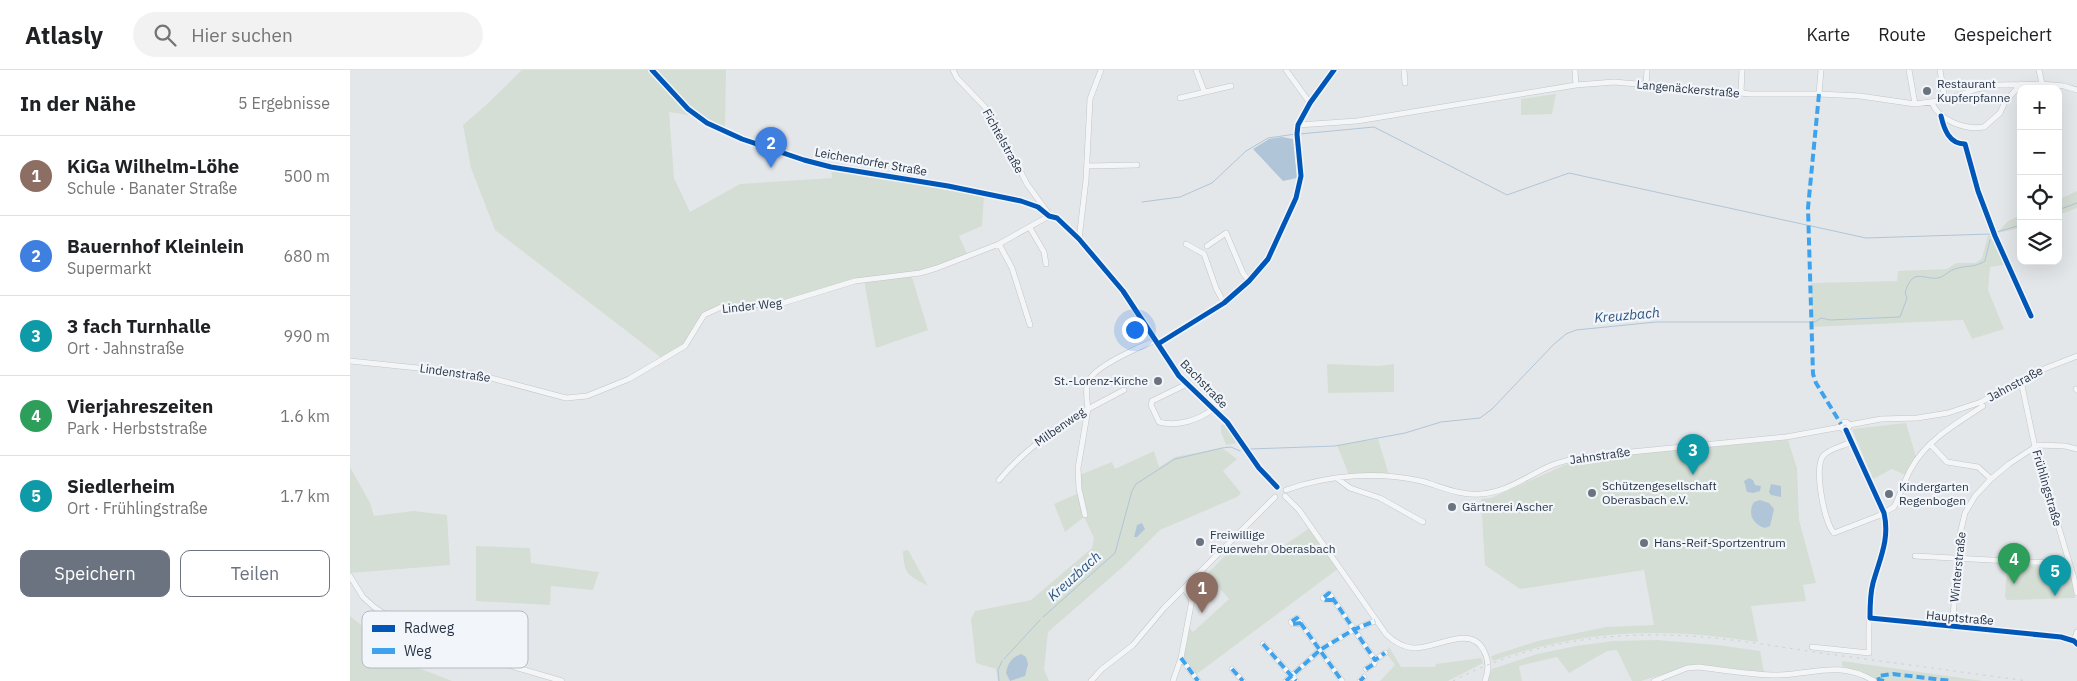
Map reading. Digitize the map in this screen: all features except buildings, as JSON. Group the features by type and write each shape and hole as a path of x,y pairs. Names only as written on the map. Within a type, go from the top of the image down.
{"street":[{"name":"Leichendorfer Straße","path":"652,70 688,109 707,123 742,139 827,166 948,186 1021,202 1038,207 1049,216"},
{"name":"Fichtelstraße","path":"953,70 957,78 993,118 1027,184 1049,216"},
{"path":"1079,239 1087,166 1090,99 1101,70"},
{"path":"1196,70 1204,91"},
{"path":"1286,70 1310,103"},
{"path":"1298,125 1310,103 1334,70"},
{"path":"1404,70 1405,83"},
{"path":"1575,70 1576,85"},
{"path":"1646,84 1647,70"},
{"path":"1741,93 1742,70"},
{"path":"1819,94 1821,70"},
{"path":"1909,70 1915,104"},
{"path":"1940,70 1945,100"},
{"path":"2039,70 2042,84"},
{"name":"Langenäckerstraße","path":"1298,125 1357,121 1576,85 1614,82 1741,93 1860,96 1915,104 1945,100 1977,89 1997,85 2042,84 2064,86 2077,90"},
{"path":"1932,103 1935,110 1941,116 1964,125 1984,127 2000,113 2005,102 2021,84"},
{"path":"1180,98 1231,86"},
{"name":"Milbenweg","path":"998,480 1018,458 1044,436 1088,409 1086,388 1088,380 1093,374 1129,351 1157,342 1224,303 1262,268 1272,252 1296,198 1301,176 1297,134 1298,125"},
{"path":"1087,166 1138,165"},
{"name":"Linder Weg","path":"587,396 629,379 685,346 704,314 721,307 783,304 855,281 920,273 999,244 1049,216"},
{"path":"1049,216 1057,218 1079,239"},
{"path":"1030,228 1044,252 1046,264"},
{"path":"1206,246 1226,233 1243,273 1250,281"},
{"name":"Bachstraße","path":"1079,239 1124,291 1171,365 1212,409 1227,422 1260,468 1277,487"},
{"path":"999,244 1012,268 1030,325"},
{"path":"1186,244 1204,254 1216,288 1224,303"},
{"name":"Jahnstraße","path":"1286,490 1304,484 1337,478 1376,476 1420,481 1469,494 1479,495 1498,492 1552,465 1579,457 1786,437 1881,419 1933,416 1948,413 1982,404 2041,370 2077,356"},
{"name":"Lindenstraße","path":"350,361 476,374 566,398 587,396"},
{"name":"Frühlingstraße","path":"2020,381 2035,448 2077,594"},
{"path":"1188,384 1152,401 1151,405 1160,422 1185,422 1212,409"},
{"path":"1085,515 1078,489 1078,468 1088,409 1124,390"},
{"path":"1852,442 1825,454 1821,459 1821,494 1824,508 1832,531 1837,533 1894,507 1902,484 1912,466 1930,444 1982,404"},
{"path":"1812,647 1869,653 1873,583 1886,542 1884,512 1845,427"},
{"path":"1930,444 1948,462 1978,467 1991,479"},
{"path":"2035,448 2042,445 2077,449"},
{"name":"Winterstraße","path":"1952,628 1960,534 1965,513 1975,496 1991,479 2009,464 2035,448"},
{"path":"1337,478 1350,488 1380,498 1422,522"},
{"path":"1275,497 1274,490 1277,487 1280,486 1286,490 1286,496 1299,510 1376,621 1393,640 1412,648 1434,646 1452,639 1463,638 1474,641 1483,648 1487,658 1488,670 1485,681"},
{"path":"1275,497 1281,499 1286,496"},
{"path":"1091,681 1102,669 1133,645 1164,608 1275,497"},
{"path":"1915,556 1958,560 2069,564"},
{"path":"350,576 363,597 380,611"},
{"path":"1172,681 1181,658 1192,600 1184,588"},
{"path":"1334,600 1353,630 1376,660"},
{"name":"Hauptstraße","path":"1870,618 1952,628 2061,637 2075,642"},
{"path":"1286,681 1320,650 1353,630 1376,621"},
{"path":"1301,623 1342,681"},
{"path":"2075,642 2077,632"},
{"path":"1263,644 1296,681"},
{"path":"1366,669 1385,653"},
{"path":"1181,658 1198,681"},
{"path":"1654,681 1687,668 1699,667 1771,675 1795,674 1835,668 1847,670 1874,681"},
{"path":"518,668 562,681"},
{"path":"1232,669 1243,681"}],"shaded area":[{"path":"522,70 649,70 680,104 695,116 669,112 674,178 690,212 740,184 832,178 831,168 984,195 982,226 959,236 969,258 912,277 928,330 876,348 864,280 781,303 738,305 707,310 686,345 663,359 495,230 471,168 463,125"},
{"path":"654,70 726,70 725,130 689,108"},
{"path":"1556,94 1552,114 1521,115 1521,99"},
{"path":"2077,191 2077,208 2062,214 2062,198"},
{"path":"2017,217 2017,229 1997,233 2008,221"},
{"path":"1994,234 2009,264 1990,267 1988,290 2004,329 1972,339 1963,320 1812,327 1811,283 1897,281 1898,271 1947,269 1956,263 1976,263 1982,258 1988,235"},
{"path":"1327,364 1379,366 1394,364 1394,392 1328,393"},
{"path":"1906,423 1916,457 1905,475 1892,469 1873,479 1852,429"},
{"path":"1225,424 1238,443 1226,445 1221,432 1221,425"},
{"path":"1378,439 1389,475 1349,475 1337,445"},
{"name":"Hans-Reif-Sportzentrum","path":"1788,440 1797,468 1799,520 1816,583 1803,585 1806,601 1751,606 1758,642 1689,634 1624,634 1560,642 1493,661 1491,656 1538,641 1606,627 1654,625 1644,570 1520,589 1485,565 1481,499 1491,498 1565,465 1586,458"},
{"path":"1222,448 1237,459 1223,471 1241,493 1237,497 1160,530 1126,564 1048,632 1044,669 1049,681 998,681 996,669 976,663 971,619 975,611 1031,600 1092,548 1094,538 1084,517 1065,532 1054,504 1079,493 1077,476 1112,462 1115,469 1154,451 1159,467 1175,457"},
{"path":"350,467 370,503 374,516 413,511 447,515 450,565 350,573"},
{"path":"1311,527 1339,568 1194,676 1180,656 1187,625 1193,632 1229,599 1207,574 1233,548 1241,557 1261,543 1273,553"},
{"path":"476,546 530,548 531,563 599,572 593,590 551,586 550,605 476,601"},
{"path":"908,550 928,586 906,570 903,551"},
{"path":"2007,564 2069,569 2073,579 2075,598 2007,600 2005,597"},
{"path":"350,616 362,626 362,668 419,668 452,681 350,681"},
{"path":"1657,640 1760,651 1764,672 1696,664 1641,681 1632,681 1617,650 1607,651 1569,673 1557,657 1519,666 1522,681 1487,681 1492,669 1537,654 1614,641"},
{"path":"1389,647 1401,667 1435,667 1436,664 1481,658 1483,663 1448,681 1380,681 1395,665 1386,653"},
{"path":"1842,661 1983,681 1876,681 1869,675 1842,666"}],"water":[{"path":"1282,137 1293,139 1297,178 1283,181 1253,149 1269,139"},
{"path":"1749,478 1753,480 1755,485 1761,486 1760,491 1747,492 1744,481"},
{"path":"1771,484 1781,486 1781,497 1771,495 1769,492"},
{"path":"1760,500 1769,503 1774,509 1770,526 1765,528 1754,521 1751,514 1754,502"},
{"path":"1142,523 1145,529 1137,537 1134,537 1137,525"},
{"path":"1021,654 1026,657 1028,664 1025,676 1010,681 1006,673 1010,661"}],"waterway":[{"path":"1300,134 1374,127 1507,195 1569,173 1866,238 1990,234 2017,226"},
{"path":"1142,202 1180,197 1212,183 1246,151 1268,138 1296,134"},
{"name":"Kreuzbach","path":"2062,209 2077,203"},
{"name":"Kreuzbach","path":"1250,449 1335,446 1405,433 1441,422 1480,418 1492,409 1553,345 1566,334 1576,330 1656,322 1815,322 1821,318 1830,320 1900,317 1907,298 1905,293 1912,279 1920,276 1930,278 1941,277 1953,270 1981,263 1985,261 1990,240"},
{"name":"Kreuzbach","path":"1043,617 1115,553 1132,491 1136,484 1175,459 1222,448 1231,447 1240,451"},
{"name":"Kreuzbach","path":"1004,659 1040,620"},
{"name":"Kreuzbach","path":"999,681 998,670 1002,661"}],"railway":[{"path":"1453,681 1502,660 1553,645 1579,640 1633,635 1680,635 1744,642 2028,681"}],"marked path":[{"path":"1819,94 1808,208 1813,374 1816,383 1841,424"},
{"path":"1333,600 1323,598 1329,593 1375,660 1385,653"},
{"path":"1301,623 1293,624 1291,622 1297,618 1342,681"},
{"path":"1286,681 1320,650 1353,630 1375,621"},
{"path":"1263,644 1296,681"},
{"path":"1181,658 1198,681"},
{"path":"1366,669 1374,664 1375,660"},
{"path":"1232,669 1243,681"},
{"path":"1884,681 1879,680 1878,676 1893,674 1952,681"},
{"path":"1360,681 1364,677"}],"cycle path":[{"path":"652,70 688,109 707,123 742,139 831,167 948,186 1021,201 1038,207 1049,216 1057,218 1079,239 1123,291 1179,376 1227,422 1259,468 1277,487"},
{"path":"1158,344 1224,303 1249,281 1268,259 1296,198 1301,176 1297,134 1298,125 1310,103 1334,70"},
{"path":"1941,116 1951,139 1965,144 1978,191 1995,236 2031,316"},
{"path":"1846,430 1884,513 1886,522 1885,540 1871,592 1870,618 2061,637 2074,641 2077,644"}],"place":[{"name":"Restaurant Kupferpfanne","path":"1927,91"},
{"name":"Bauernhof Kleinlein","path":"771,168"},
{"name":"St.-Lorenz-Kirche","path":"1158,381"},
{"name":"3 fach Turnhalle","path":"1693,475"},
{"name":"Schützengesellschaft Oberasbach e.V.","path":"1592,493"},
{"name":"Kindergarten Regenbogen","path":"1889,494"},
{"name":"Gärtnerei Ascher","path":"1452,507"},
{"name":"Freiwillige Feuerwehr Oberasbach","path":"1200,542"},
{"name":"Hans-Reif-Sportzentrum","path":"1644,543"},
{"name":"Vierjahreszeiten","path":"2014,584"},
{"name":"Siedlerheim","path":"2055,596"},
{"name":"KiGa Wilhelm-Löhe","path":"1202,613"}]}
